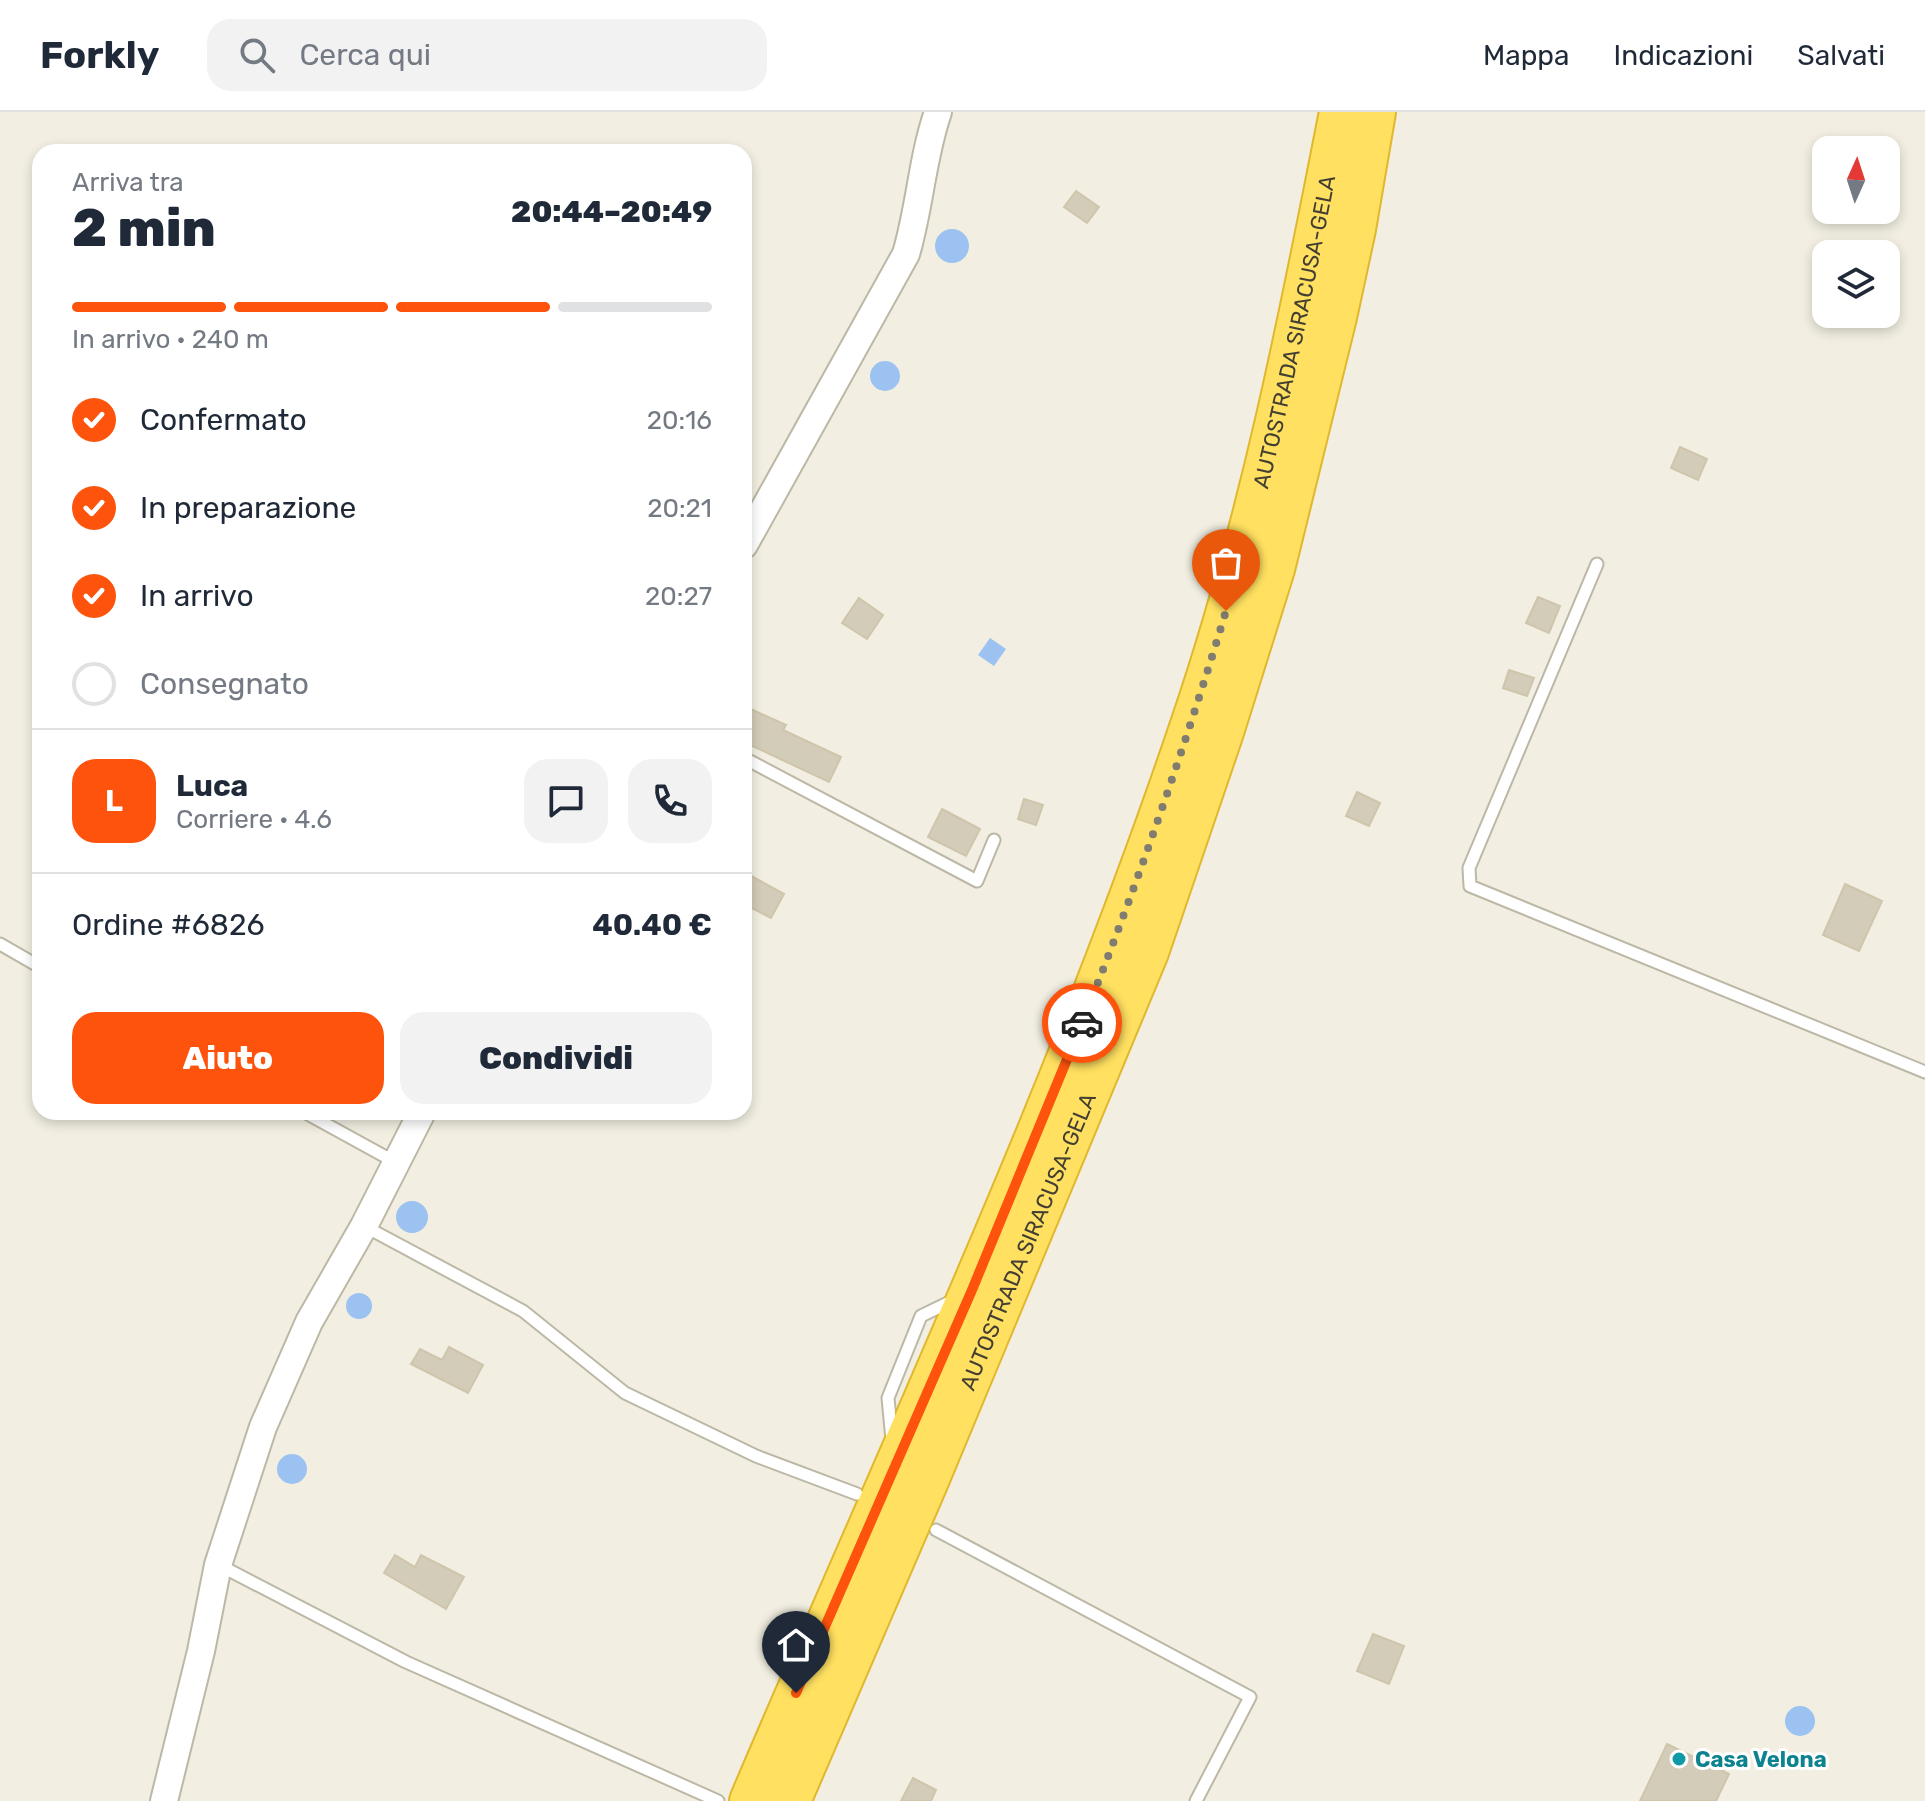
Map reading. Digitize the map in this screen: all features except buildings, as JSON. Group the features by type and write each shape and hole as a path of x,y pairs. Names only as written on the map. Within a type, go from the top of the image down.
{"highway":[{"name":"AUTOSTRADA SIRACUSA-GELA","path":"750,1801 1044,1119 1105,966 1192,722 1243,556 1304,298 1340,112"},
{"name":"AUTOSTRADA SIRACUSA-GELA","path":"790,1801 1148,952 1223,732 1274,569 1336,317 1375,112"}],"street":[{"path":"752,531 906,254 918,215 926,153 938,112"},
{"path":"164,1801 201,1651 218,1565 263,1427 309,1322 364,1226 418,1120"}],"lane":[{"path":"1597,564 1469,868 1470,886 1925,1072"},
{"path":"752,762 977,881 994,840"},
{"path":"0,944 32,962"},
{"path":"319,1120 396,1162"},
{"path":"364,1226 523,1311 625,1393 756,1456 857,1494"},
{"path":"936,1530 1250,1697 1196,1801"},
{"path":"218,1565 406,1662 718,1801"}],"water":[{"path":"952,229 964,234 969,246 964,258 952,263 940,258 935,246 940,234"},
{"path":"885,361 895,366 900,376 895,386 885,391 875,386 870,376 875,366"},
{"path":"990,638 1006,649 994,666 978,655"},
{"path":"412,1201 423,1206 428,1217 423,1228 412,1233 401,1228 396,1217 401,1206"},
{"path":"359,1293 368,1297 372,1306 368,1315 359,1319 350,1315 346,1306 350,1297"},
{"path":"292,1454 303,1458 307,1469 303,1480 292,1484 281,1480 277,1469 281,1458"},
{"path":"1800,1706 1811,1710 1815,1721 1811,1732 1800,1736 1789,1732 1785,1721 1789,1710"}],"way so far":[{"path":"1082,1023 1192,722 1226,611"}],"place":[{"name":"Casa Velona","path":"1679,1759"}],"route":[{"path":"796,1693 972,1290 1082,1023"}]}
